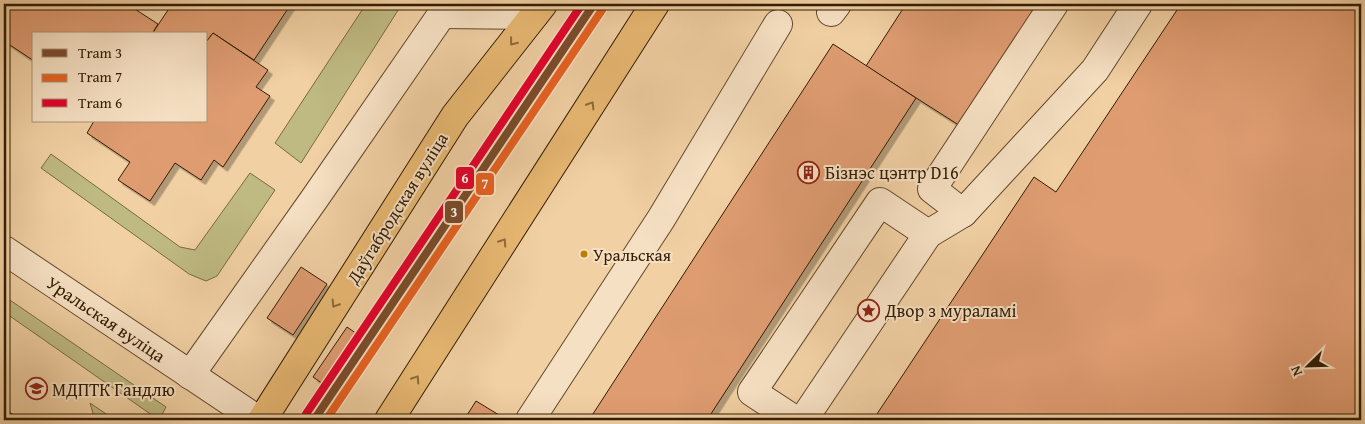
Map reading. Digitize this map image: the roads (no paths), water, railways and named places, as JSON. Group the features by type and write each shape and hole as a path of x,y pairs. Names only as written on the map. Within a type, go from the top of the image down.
{"main road":[{"path":"389,420 655,4"},
{"name":"Даўгабродская вуліца","path":"262,420 455,116 539,9"}],"street":[{"path":"963,213 932,190 1054,4"},
{"path":"803,420 928,234 963,213 1095,70 1138,4"},
{"path":"190,375 447,9 539,9"},
{"path":"530,420 661,219 778,24"},
{"path":"795,420 752,392 880,202 928,234"},
{"name":"Уральская вуліца","path":"4,250 258,420"}],"tram line":[{"name":"6","path":"306,414 582,4"},
{"name":"3","path":"314,420 594,4"},
{"name":"7","path":"326,420 602,10"}],"place":[{"name":"Бізнэс цэнтр D16","path":"809,172"},
{"name":"Уральская","path":"584,254"},
{"name":"Двор з мураламі","path":"869,310"},
{"name":"МДПТК Гандлю","path":"36,389"}]}
